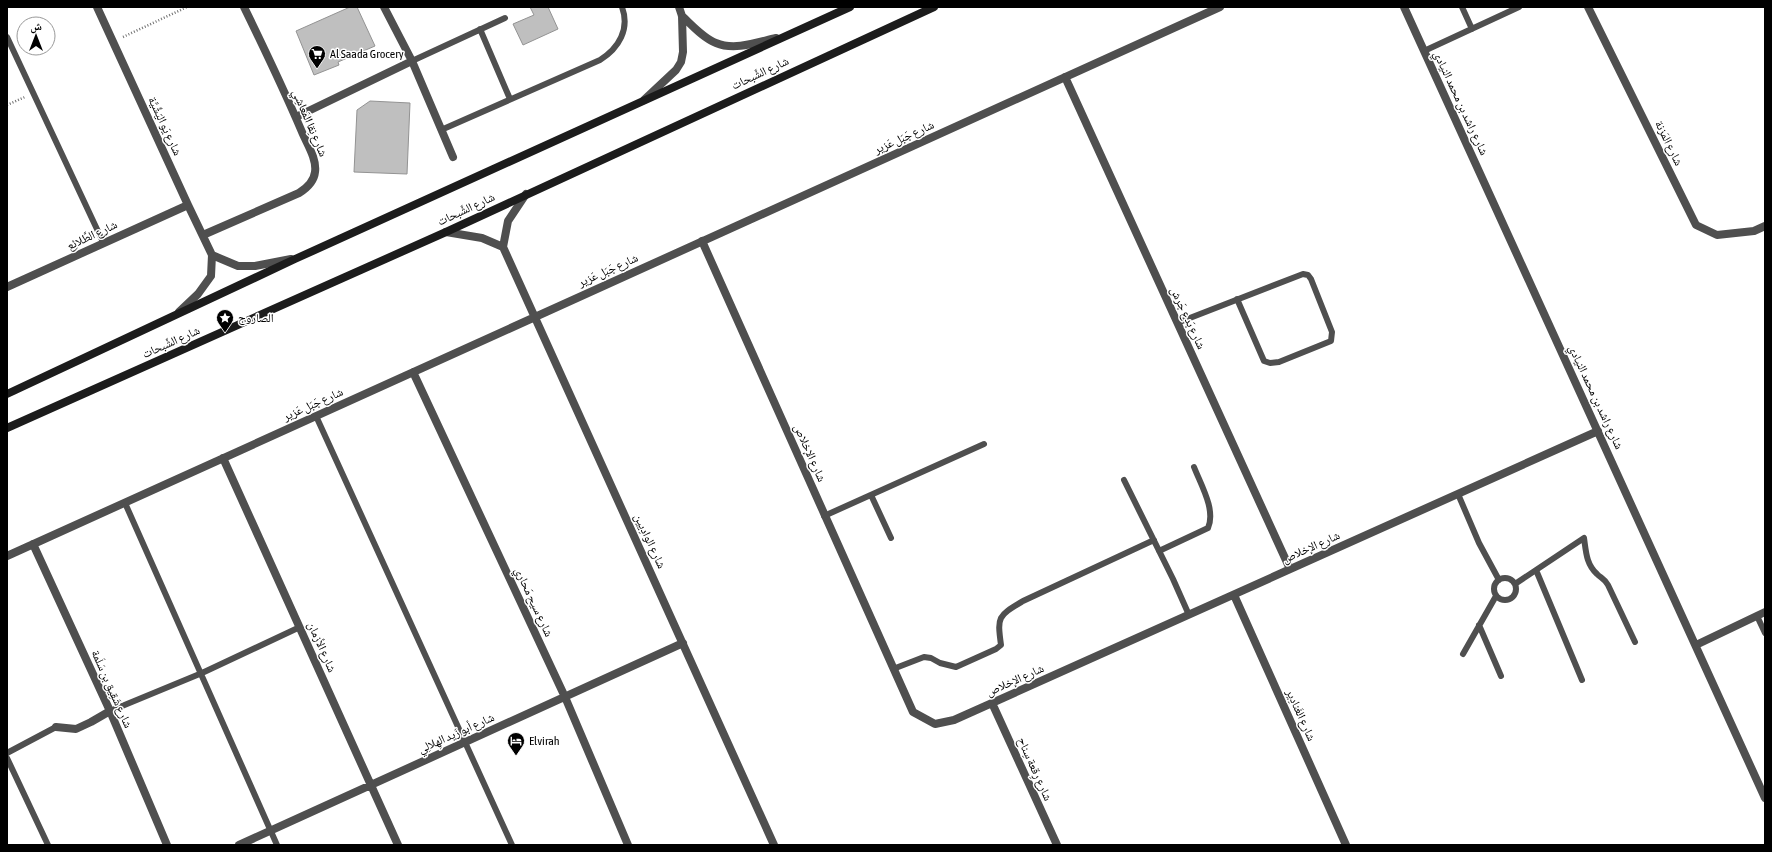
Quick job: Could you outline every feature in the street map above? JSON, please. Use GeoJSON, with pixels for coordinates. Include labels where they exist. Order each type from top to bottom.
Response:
{"type":"FeatureCollection","features":[{"type":"Feature","properties":{"kind":"street","name":"شارع يَو اليَشِّيَّة"},"geometry":{"type":"LineString","coordinates":[[97,7],[212,255],[211,276],[198,294],[177,314]]}},
{"type":"Feature","properties":{"kind":"street","name":"شارع نِقا المَعاشِي"},"geometry":{"type":"LineString","coordinates":[[203,235],[307,188],[312,181],[315,172],[314,162],[296,117],[244,7]]}},
{"type":"Feature","properties":{"kind":"street"},"geometry":{"type":"LineString","coordinates":[[384,7],[412,61],[453,157]]}},
{"type":"Feature","properties":{"kind":"street"},"geometry":{"type":"LineString","coordinates":[[642,101],[676,70],[681,62],[683,52],[682,16],[678,7]]}},
{"type":"Feature","properties":{"kind":"street","name":"شارع الشَّبحات"},"geometry":{"type":"LineString","coordinates":[[7,394],[295,258],[850,7]]}},
{"type":"Feature","properties":{"kind":"street","name":"شارع الشَّبحات"},"geometry":{"type":"LineString","coordinates":[[7,428],[446,232],[527,193],[934,7]]}},
{"type":"Feature","properties":{"kind":"street","name":"شارع جَبَل عَزير"},"geometry":{"type":"LineString","coordinates":[[7,556],[1220,7]]}},
{"type":"Feature","properties":{"kind":"street","name":"شارع راشد بن محمد النيادي"},"geometry":{"type":"LineString","coordinates":[[1404,7],[1765,798]]}},
{"type":"Feature","properties":{"kind":"street","name":"شارع المَزنة"},"geometry":{"type":"LineString","coordinates":[[1588,7],[1696,225],[1717,234],[1754,231],[1765,226]]}},
{"type":"Feature","properties":{"kind":"street"},"geometry":{"type":"LineString","coordinates":[[682,16],[707,38],[715,43],[726,46],[744,45],[782,37]]}},
{"type":"Feature","properties":{"kind":"street"},"geometry":{"type":"LineString","coordinates":[[296,117],[412,61]]}},
{"type":"Feature","properties":{"kind":"street","name":"شارع بَدع جَرش"},"geometry":{"type":"LineString","coordinates":[[1065,77],[1290,569]]}},
{"type":"Feature","properties":{"kind":"street"},"geometry":{"type":"LineString","coordinates":[[446,232],[482,238],[503,247],[508,221],[527,193]]}},
{"type":"Feature","properties":{"kind":"street","name":"شارع الطَّلائِع"},"geometry":{"type":"LineString","coordinates":[[7,287],[103,242],[188,205]]}},
{"type":"Feature","properties":{"kind":"street","name":"شارع الإخلاص"},"geometry":{"type":"LineString","coordinates":[[702,241],[913,712],[935,724],[954,720],[1598,431]]}},
{"type":"Feature","properties":{"kind":"street","name":"شارع الوادِيين"},"geometry":{"type":"LineString","coordinates":[[503,247],[774,845]]}},
{"type":"Feature","properties":{"kind":"street"},"geometry":{"type":"LineString","coordinates":[[212,255],[238,266],[255,266],[295,258]]}},
{"type":"Feature","properties":{"kind":"street","name":"شارع سيح مَحاري"},"geometry":{"type":"LineString","coordinates":[[413,372],[565,696],[628,845]]}},
{"type":"Feature","properties":{"kind":"street","name":"شارع الأزمان"},"geometry":{"type":"LineString","coordinates":[[223,458],[398,845]]}},
{"type":"Feature","properties":{"kind":"street","name":"شارع شَقِيق بن سَلَمة"},"geometry":{"type":"LineString","coordinates":[[33,544],[110,711],[167,845]]}},
{"type":"Feature","properties":{"kind":"street","name":"شارع الغَنادِير"},"geometry":{"type":"LineString","coordinates":[[1234,595],[1346,845]]}},
{"type":"Feature","properties":{"kind":"street"},"geometry":{"type":"LineString","coordinates":[[1696,645],[1765,612]]}},
{"type":"Feature","properties":{"kind":"street","name":"شارع أبو زَيد الهِلالِي"},"geometry":{"type":"LineString","coordinates":[[239,845],[683,643]]}},
{"type":"Feature","properties":{"kind":"street","name":"شارع رِقعة سِناح"},"geometry":{"type":"LineString","coordinates":[[992,703],[1057,845]]}},
{"type":"Feature","properties":{"kind":"street"},"geometry":{"type":"LineString","coordinates":[[56,727],[76,729],[110,711]]}},
{"type":"Feature","properties":{"kind":"lane"},"geometry":{"type":"LineString","coordinates":[[441,130],[600,60],[610,54],[623,35],[625,24],[622,7]]}},
{"type":"Feature","properties":{"kind":"lane"},"geometry":{"type":"LineString","coordinates":[[1462,7],[1472,29]]}},
{"type":"Feature","properties":{"kind":"lane"},"geometry":{"type":"LineString","coordinates":[[1424,51],[1519,7]]}},
{"type":"Feature","properties":{"kind":"lane"},"geometry":{"type":"LineString","coordinates":[[412,61],[505,18]]}},
{"type":"Feature","properties":{"kind":"lane"},"geometry":{"type":"LineString","coordinates":[[480,29],[510,99]]}},
{"type":"Feature","properties":{"kind":"lane"},"geometry":{"type":"LineString","coordinates":[[7,36],[103,242]]}},
{"type":"Feature","properties":{"kind":"lane"},"geometry":{"type":"LineString","coordinates":[[1177,323],[1237,299],[1303,274],[1308,275],[1311,279],[1332,332],[1331,341],[1279,362],[1270,363],[1264,361],[1237,299]]}},
{"type":"Feature","properties":{"kind":"lane"},"geometry":{"type":"LineString","coordinates":[[316,416],[512,845]]}},
{"type":"Feature","properties":{"kind":"lane"},"geometry":{"type":"LineString","coordinates":[[824,516],[984,444]]}},
{"type":"Feature","properties":{"kind":"lane"},"geometry":{"type":"LineString","coordinates":[[1159,551],[1208,528],[1211,522],[1209,504],[1194,467]]}},
{"type":"Feature","properties":{"kind":"lane"},"geometry":{"type":"LineString","coordinates":[[1124,480],[1189,615]]}},
{"type":"Feature","properties":{"kind":"lane"},"geometry":{"type":"LineString","coordinates":[[1458,494],[1479,542],[1499,580]]}},
{"type":"Feature","properties":{"kind":"lane"},"geometry":{"type":"LineString","coordinates":[[871,495],[891,538]]}},
{"type":"Feature","properties":{"kind":"lane"},"geometry":{"type":"LineString","coordinates":[[125,503],[278,845]]}},
{"type":"Feature","properties":{"kind":"lane"},"geometry":{"type":"LineString","coordinates":[[1515,584],[1584,538],[1586,556],[1590,566],[1604,579],[1608,585],[1635,642]]}},
{"type":"Feature","properties":{"kind":"lane"},"geometry":{"type":"LineString","coordinates":[[893,669],[924,657],[956,667],[996,649],[1001,645],[998,624],[1001,616],[1007,610],[1154,540]]}},
{"type":"Feature","properties":{"kind":"lane"},"geometry":{"type":"LineString","coordinates":[[1536,570],[1582,680]]}},
{"type":"Feature","properties":{"kind":"lane"},"geometry":{"type":"LineString","coordinates":[[1463,654],[1496,596],[1494,589],[1499,580],[1506,578],[1515,584],[1516,591],[1512,598],[1506,601],[1496,596]]}},
{"type":"Feature","properties":{"kind":"lane"},"geometry":{"type":"LineString","coordinates":[[1757,616],[1765,633]]}},
{"type":"Feature","properties":{"kind":"lane"},"geometry":{"type":"LineString","coordinates":[[1479,625],[1501,676]]}},
{"type":"Feature","properties":{"kind":"lane"},"geometry":{"type":"LineString","coordinates":[[110,711],[202,673],[300,627]]}},
{"type":"Feature","properties":{"kind":"lane"},"geometry":{"type":"LineString","coordinates":[[7,753],[56,727]]}},
{"type":"Feature","properties":{"kind":"lane"},"geometry":{"type":"LineString","coordinates":[[7,758],[48,845]]}},
{"type":"Feature","properties":{"kind":"path"},"geometry":{"type":"LineString","coordinates":[[113,42],[187,7]]}},
{"type":"Feature","properties":{"kind":"path"},"geometry":{"type":"LineString","coordinates":[[7,105],[34,94]]}},
{"type":"Feature","properties":{"kind":"building"},"geometry":{"type":"Polygon","coordinates":[[[350,7],[357,7],[375,46],[338,62],[339,65],[314,75],[296,31],[350,7]]]}},
{"type":"Feature","properties":{"kind":"building"},"geometry":{"type":"Polygon","coordinates":[[[530,7],[548,7],[558,29],[523,45],[513,24],[534,15],[530,7]]]}},
{"type":"Feature","properties":{"kind":"building"},"geometry":{"type":"Polygon","coordinates":[[[370,101],[410,103],[407,174],[354,172],[357,110],[370,101]]]}},
{"type":"Feature","properties":{"kind":"place","name":"Al Saada Grocery"},"geometry":{"type":"Point","coordinates":[317,69]}},
{"type":"Feature","properties":{"kind":"place","name":"الصاروج"},"geometry":{"type":"Point","coordinates":[225,333]}},
{"type":"Feature","properties":{"kind":"place","name":"Elvirah"},"geometry":{"type":"Point","coordinates":[516,756]}}]}
